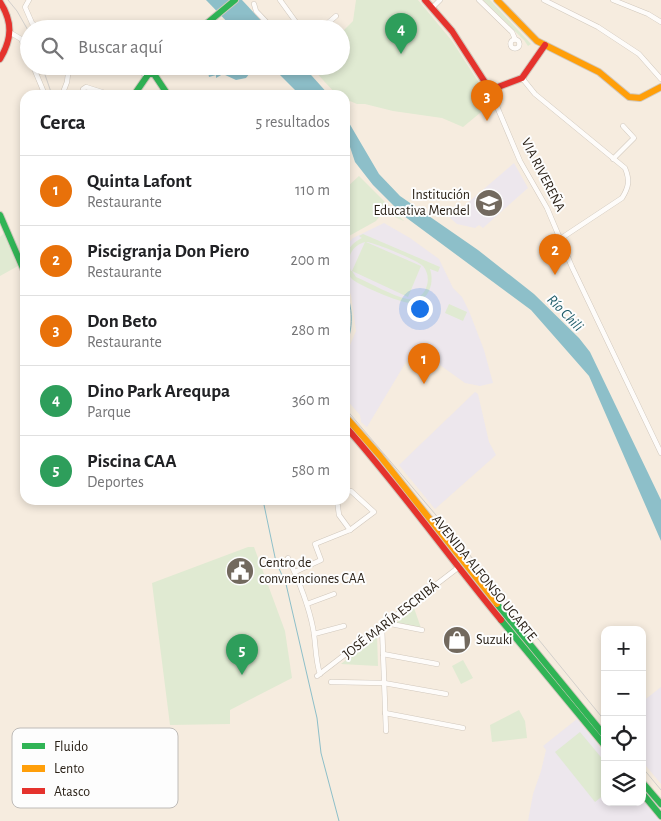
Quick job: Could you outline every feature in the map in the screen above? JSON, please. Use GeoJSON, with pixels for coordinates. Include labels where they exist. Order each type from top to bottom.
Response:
{"type":"FeatureCollection","features":[{"type":"Feature","properties":{"kind":"main road"},"geometry":{"type":"LineString","coordinates":[[210,20],[236,0]]}},
{"type":"Feature","properties":{"kind":"main road","name":"VIA RIVEREÑA"},"geometry":{"type":"LineString","coordinates":[[426,0],[455,36],[490,90]]}},
{"type":"Feature","properties":{"kind":"main road"},"geometry":{"type":"LineString","coordinates":[[497,0],[531,35],[545,45],[588,66],[605,77],[627,96],[634,98],[661,88]]}},
{"type":"Feature","properties":{"kind":"main road"},"geometry":{"type":"LineString","coordinates":[[0,2],[9,17],[11,33],[9,43],[0,59]]}},
{"type":"Feature","properties":{"kind":"main road"},"geometry":{"type":"LineString","coordinates":[[490,90],[522,78],[545,45]]}},
{"type":"Feature","properties":{"kind":"main road"},"geometry":{"type":"LineString","coordinates":[[137,90],[147,75]]}},
{"type":"Feature","properties":{"kind":"main road"},"geometry":{"type":"LineString","coordinates":[[155,75],[165,90]]}},
{"type":"Feature","properties":{"kind":"main road"},"geometry":{"type":"LineString","coordinates":[[0,215],[20,261]]}},
{"type":"Feature","properties":{"kind":"main road","name":"AVENIDA ALFONSO UGARTE"},"geometry":{"type":"LineString","coordinates":[[350,422],[380,456],[461,565],[601,731]]}},
{"type":"Feature","properties":{"kind":"main road","name":"AVENIDA ALFONSO UGARTE"},"geometry":{"type":"LineString","coordinates":[[350,431],[461,565],[601,741]]}},
{"type":"Feature","properties":{"kind":"main road"},"geometry":{"type":"LineString","coordinates":[[646,787],[661,804]]}},
{"type":"Feature","properties":{"kind":"main road"},"geometry":{"type":"LineString","coordinates":[[646,798],[661,816]]}},
{"type":"Feature","properties":{"kind":"street"},"geometry":{"type":"LineString","coordinates":[[29,0],[25,8],[30,20]]}},
{"type":"Feature","properties":{"kind":"street"},"geometry":{"type":"LineString","coordinates":[[280,0],[294,20]]}},
{"type":"Feature","properties":{"kind":"street"},"geometry":{"type":"LineString","coordinates":[[433,7],[440,0]]}},
{"type":"Feature","properties":{"kind":"street"},"geometry":{"type":"LineString","coordinates":[[479,0],[512,32],[515,39]]}},
{"type":"Feature","properties":{"kind":"street"},"geometry":{"type":"LineString","coordinates":[[544,0],[598,27],[639,54],[661,79]]}},
{"type":"Feature","properties":{"kind":"street"},"geometry":{"type":"LineString","coordinates":[[613,0],[648,14],[661,22]]}},
{"type":"Feature","properties":{"kind":"street"},"geometry":{"type":"LineString","coordinates":[[254,4],[256,12],[264,20]]}},
{"type":"Feature","properties":{"kind":"street"},"geometry":{"type":"LineString","coordinates":[[331,20],[336,16]]}},
{"type":"Feature","properties":{"kind":"street"},"geometry":{"type":"LineString","coordinates":[[11,33],[20,38]]}},
{"type":"Feature","properties":{"kind":"street"},"geometry":{"type":"LineString","coordinates":[[37,75],[43,90]]}},
{"type":"Feature","properties":{"kind":"street"},"geometry":{"type":"LineString","coordinates":[[64,90],[68,75]]}},
{"type":"Feature","properties":{"kind":"street"},"geometry":{"type":"LineString","coordinates":[[522,78],[535,94],[625,168],[629,179],[627,190],[622,198],[560,239]]}},
{"type":"Feature","properties":{"kind":"street"},"geometry":{"type":"LineString","coordinates":[[84,90],[86,87],[96,90]]}},
{"type":"Feature","properties":{"kind":"street","name":"VIA RIVEREÑA"},"geometry":{"type":"LineString","coordinates":[[490,90],[520,161],[547,208],[607,343],[661,453]]}},
{"type":"Feature","properties":{"kind":"street"},"geometry":{"type":"LineString","coordinates":[[613,159],[634,138],[623,126]]}},
{"type":"Feature","properties":{"kind":"street"},"geometry":{"type":"LineString","coordinates":[[295,572],[321,560],[314,544],[350,530],[374,512],[350,491]]}},
{"type":"Feature","properties":{"kind":"street"},"geometry":{"type":"LineString","coordinates":[[338,505],[339,515],[350,530]]}},
{"type":"Feature","properties":{"kind":"street"},"geometry":{"type":"LineString","coordinates":[[288,558],[302,587],[314,634],[344,626]]}},
{"type":"Feature","properties":{"kind":"street","name":"JOSÉ MARÍA ESCRIBÁ"},"geometry":{"type":"LineString","coordinates":[[314,634],[318,675],[461,565]]}},
{"type":"Feature","properties":{"kind":"street"},"geometry":{"type":"LineString","coordinates":[[307,604],[334,594]]}},
{"type":"Feature","properties":{"kind":"street"},"geometry":{"type":"LineString","coordinates":[[386,623],[422,630]]}},
{"type":"Feature","properties":{"kind":"street"},"geometry":{"type":"LineString","coordinates":[[382,626],[386,731]]}},
{"type":"Feature","properties":{"kind":"street"},"geometry":{"type":"LineString","coordinates":[[383,654],[437,664]]}},
{"type":"Feature","properties":{"kind":"street"},"geometry":{"type":"LineString","coordinates":[[331,682],[384,683],[446,694]]}},
{"type":"Feature","properties":{"kind":"street"},"geometry":{"type":"LineString","coordinates":[[385,713],[463,728]]}},
{"type":"Feature","properties":{"kind":"shaded area","name":"Institución Educativa Mendel"},"geometry":{"type":"Polygon","coordinates":[[[514,163],[528,188],[483,228],[479,225],[475,228],[457,224],[450,218],[514,163]]]}},
{"type":"Feature","properties":{"kind":"shaded area"},"geometry":{"type":"Polygon","coordinates":[[[384,223],[410,238],[439,259],[453,288],[462,297],[469,311],[484,350],[493,383],[480,386],[465,383],[415,347],[367,427],[361,422],[360,415],[350,404],[350,345],[356,331],[350,292],[350,241],[353,238],[384,223]]]}},
{"type":"Feature","properties":{"kind":"shaded area"},"geometry":{"type":"Polygon","coordinates":[[[475,392],[478,394],[489,442],[496,455],[435,509],[399,465],[475,392]]]}},
{"type":"Feature","properties":{"kind":"shaded area"},"geometry":{"type":"Polygon","coordinates":[[[661,687],[661,784],[646,766],[646,699],[661,687]]]}},
{"type":"Feature","properties":{"kind":"shaded area"},"geometry":{"type":"Polygon","coordinates":[[[577,719],[601,748],[601,806],[646,806],[646,804],[660,821],[528,821],[533,794],[546,750],[543,746],[577,719]]]}},
{"type":"Feature","properties":{"kind":"green space"},"geometry":{"type":"Polygon","coordinates":[[[356,0],[418,0],[452,41],[492,103],[463,127],[442,118],[393,111],[350,101],[350,90],[332,90],[318,75],[350,75],[350,24],[353,21],[356,0]]]}},
{"type":"Feature","properties":{"kind":"green space"},"geometry":{"type":"Polygon","coordinates":[[[483,0],[490,0],[531,44],[528,46],[483,0]]]}},
{"type":"Feature","properties":{"kind":"green space"},"geometry":{"type":"Polygon","coordinates":[[[359,176],[404,221],[383,212],[376,221],[350,235],[350,184],[359,176]]]}},
{"type":"Feature","properties":{"kind":"green space"},"geometry":{"type":"Polygon","coordinates":[[[4,233],[18,266],[0,276],[0,237],[4,233]]]}},
{"type":"Feature","properties":{"kind":"green space"},"geometry":{"type":"Polygon","coordinates":[[[363,234],[440,267],[438,272],[430,269],[432,281],[426,296],[416,302],[405,302],[389,297],[352,279],[350,276],[350,266],[352,271],[365,242],[356,246],[350,257],[350,248],[362,238],[359,236],[363,234]],[[366,242],[421,266],[408,297],[352,271],[356,277],[388,292],[407,299],[413,299],[423,293],[428,283],[428,277],[423,266],[395,252],[366,242]]]}},
{"type":"Feature","properties":{"kind":"green space"},"geometry":{"type":"Polygon","coordinates":[[[449,304],[467,312],[463,321],[445,313],[449,304]]]}},
{"type":"Feature","properties":{"kind":"green space"},"geometry":{"type":"Polygon","coordinates":[[[248,547],[254,547],[285,631],[292,678],[230,710],[230,724],[170,725],[152,583],[248,547]]]}},
{"type":"Feature","properties":{"kind":"green space"},"geometry":{"type":"Polygon","coordinates":[[[414,608],[421,628],[396,623],[414,608]]]}},
{"type":"Feature","properties":{"kind":"green space"},"geometry":{"type":"Polygon","coordinates":[[[377,635],[378,666],[341,664],[377,635]]]}},
{"type":"Feature","properties":{"kind":"green space"},"geometry":{"type":"Polygon","coordinates":[[[463,660],[473,678],[461,684],[452,666],[463,660]]]}},
{"type":"Feature","properties":{"kind":"green space"},"geometry":{"type":"Polygon","coordinates":[[[519,710],[525,721],[527,738],[492,742],[490,725],[519,710]]]}},
{"type":"Feature","properties":{"kind":"green space"},"geometry":{"type":"Polygon","coordinates":[[[580,732],[601,757],[601,797],[595,802],[555,752],[580,732]]]}},
{"type":"Feature","properties":{"kind":"water"},"geometry":{"type":"Polygon","coordinates":[[[206,0],[242,0],[261,20],[225,20],[206,0]]]}},
{"type":"Feature","properties":{"kind":"water"},"geometry":{"type":"Polygon","coordinates":[[[225,75],[248,75],[246,78],[236,80],[225,75]]]}},
{"type":"Feature","properties":{"kind":"water"},"geometry":{"type":"Polygon","coordinates":[[[280,75],[311,75],[325,90],[295,90],[280,75]]]}},
{"type":"Feature","properties":{"kind":"water"},"geometry":{"type":"Polygon","coordinates":[[[350,125],[379,174],[400,196],[478,250],[534,294],[579,338],[590,352],[661,500],[661,541],[589,376],[531,310],[404,216],[373,185],[355,162],[350,147],[350,125]]]}},
{"type":"Feature","properties":{"kind":"waterway"},"geometry":{"type":"LineString","coordinates":[[350,303],[350,333]]}},
{"type":"Feature","properties":{"kind":"waterway"},"geometry":{"type":"LineString","coordinates":[[264,505],[276,562],[286,584],[317,718],[321,753],[339,821]]}},
{"type":"Feature","properties":{"kind":"railway"},"geometry":{"type":"LineString","coordinates":[[8,0],[22,20]]}},
{"type":"Feature","properties":{"kind":"railway"},"geometry":{"type":"LineString","coordinates":[[45,75],[50,90]]}},
{"type":"Feature","properties":{"kind":"railway"},"geometry":{"type":"LineString","coordinates":[[350,414],[464,548],[601,716]]}},
{"type":"Feature","properties":{"kind":"railway"},"geometry":{"type":"LineString","coordinates":[[646,772],[661,790]]}},
{"type":"Feature","properties":{"kind":"traffic: fast"},"geometry":{"type":"LineString","coordinates":[[211,20],[235,0]]}},
{"type":"Feature","properties":{"kind":"traffic: fast"},"geometry":{"type":"LineString","coordinates":[[137,90],[148,75]]}},
{"type":"Feature","properties":{"kind":"traffic: fast"},"geometry":{"type":"LineString","coordinates":[[155,75],[165,90]]}},
{"type":"Feature","properties":{"kind":"traffic: fast"},"geometry":{"type":"LineString","coordinates":[[0,215],[20,261]]}},
{"type":"Feature","properties":{"kind":"traffic: fast"},"geometry":{"type":"LineString","coordinates":[[497,604],[601,731]]}},
{"type":"Feature","properties":{"kind":"traffic: fast"},"geometry":{"type":"LineString","coordinates":[[501,620],[601,741]]}},
{"type":"Feature","properties":{"kind":"traffic: fast"},"geometry":{"type":"LineString","coordinates":[[646,787],[661,804]]}},
{"type":"Feature","properties":{"kind":"traffic: fast"},"geometry":{"type":"LineString","coordinates":[[646,798],[661,816]]}},
{"type":"Feature","properties":{"kind":"traffic: slow"},"geometry":{"type":"LineString","coordinates":[[497,0],[537,41],[599,72],[629,97],[640,98],[661,87]]}},
{"type":"Feature","properties":{"kind":"traffic: slow"},"geometry":{"type":"LineString","coordinates":[[350,422],[380,456],[497,604]]}},
{"type":"Feature","properties":{"kind":"traffic: jam"},"geometry":{"type":"LineString","coordinates":[[425,0],[452,31],[490,90],[522,78],[545,45]]}},
{"type":"Feature","properties":{"kind":"traffic: jam"},"geometry":{"type":"LineString","coordinates":[[0,2],[9,24],[9,37],[0,59]]}},
{"type":"Feature","properties":{"kind":"traffic: jam"},"geometry":{"type":"LineString","coordinates":[[350,432],[385,473],[501,620]]}},
{"type":"Feature","properties":{"kind":"place","name":"Dino Park Arequpa"},"geometry":{"type":"Point","coordinates":[401,54]}},
{"type":"Feature","properties":{"kind":"place","name":"Don Beto"},"geometry":{"type":"Point","coordinates":[487,121]}},
{"type":"Feature","properties":{"kind":"place","name":"Institución Educativa Mendel"},"geometry":{"type":"Point","coordinates":[489,203]}},
{"type":"Feature","properties":{"kind":"place","name":"Piscigranja Don Piero"},"geometry":{"type":"Point","coordinates":[555,275]}},
{"type":"Feature","properties":{"kind":"place","name":"Quinta Lafont"},"geometry":{"type":"Point","coordinates":[424,384]}},
{"type":"Feature","properties":{"kind":"place","name":"Centro de convnenciones CAA"},"geometry":{"type":"Point","coordinates":[240,571]}},
{"type":"Feature","properties":{"kind":"place","name":"Suzuki"},"geometry":{"type":"Point","coordinates":[457,640]}},
{"type":"Feature","properties":{"kind":"place","name":"Piscina CAA"},"geometry":{"type":"Point","coordinates":[242,675]}},
{"type":"Feature","properties":{"kind":"water label","name":"Río Chili"},"geometry":{"type":"Point","coordinates":[565,313]}}]}
